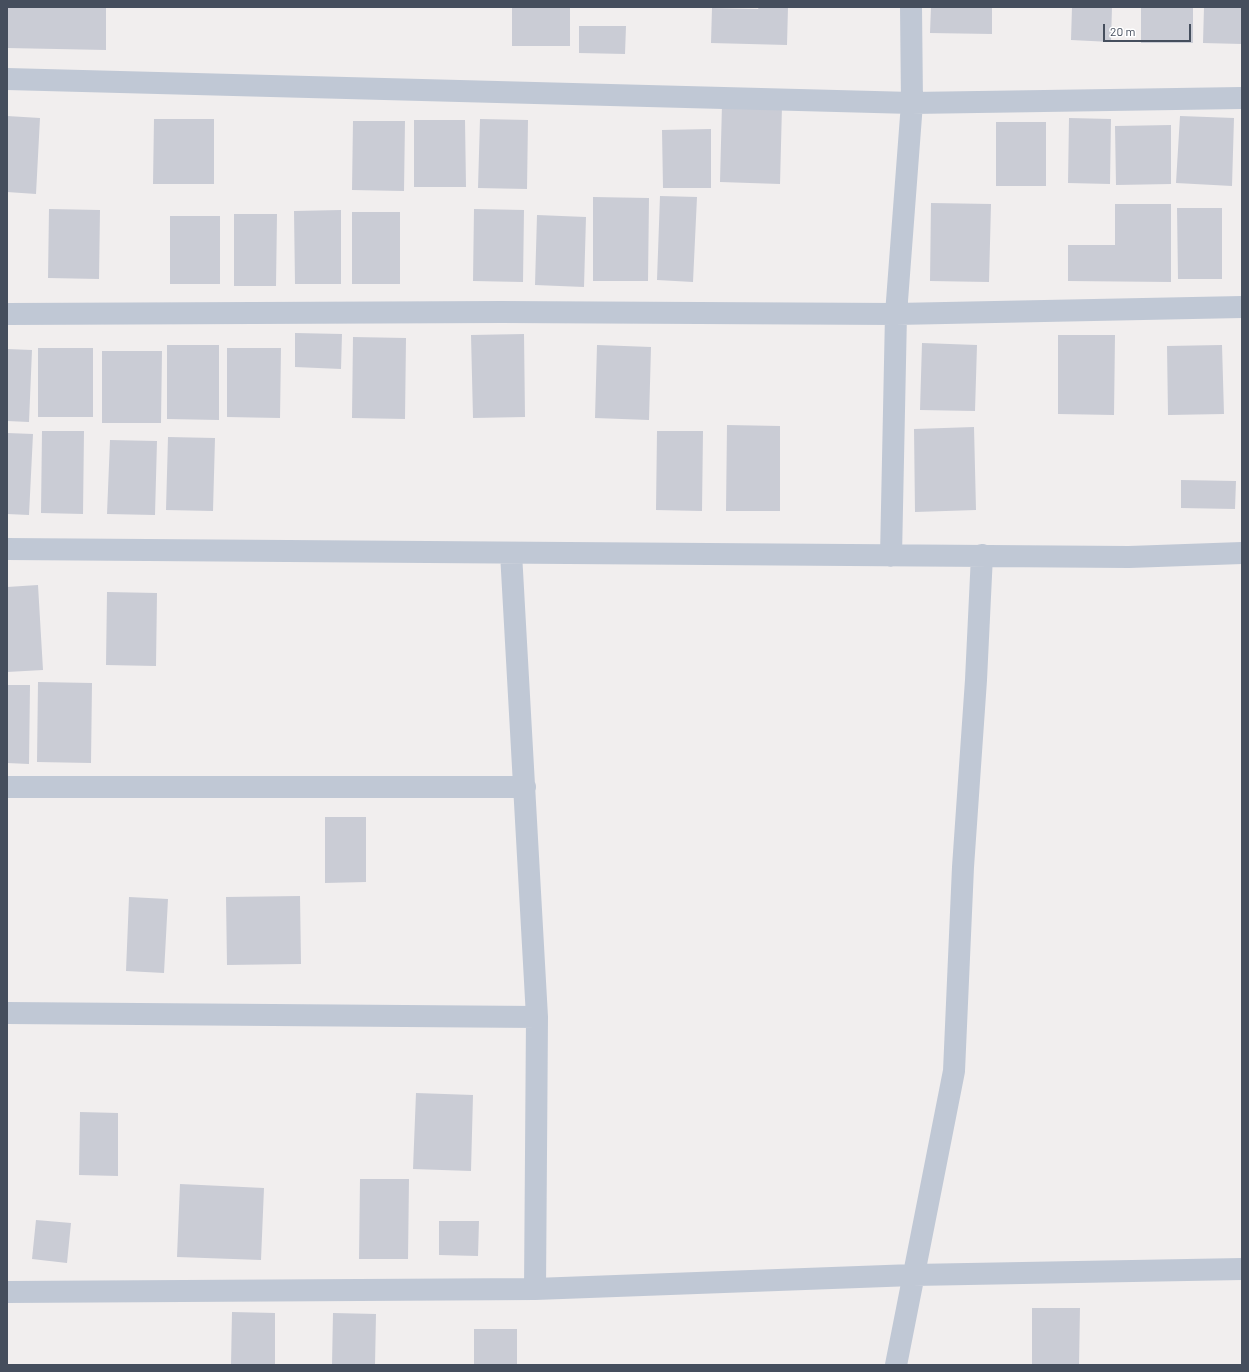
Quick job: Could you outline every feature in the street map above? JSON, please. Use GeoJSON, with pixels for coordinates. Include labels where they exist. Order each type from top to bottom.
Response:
{"type":"FeatureCollection","features":[{"type":"Feature","properties":{"kind":"street"},"geometry":{"type":"LineString","coordinates":[[891,556],[896,314],[912,103],[911,7]]}},
{"type":"Feature","properties":{"kind":"street"},"geometry":{"type":"LineString","coordinates":[[7,79],[912,103],[1242,98]]}},
{"type":"Feature","properties":{"kind":"street"},"geometry":{"type":"LineString","coordinates":[[7,314],[516,312],[896,314],[1242,307]]}},
{"type":"Feature","properties":{"kind":"street"},"geometry":{"type":"LineString","coordinates":[[7,549],[1129,557],[1242,552]]}},
{"type":"Feature","properties":{"kind":"street"},"geometry":{"type":"LineString","coordinates":[[511,553],[537,1018],[535,1289]]}},
{"type":"Feature","properties":{"kind":"street"},"geometry":{"type":"LineString","coordinates":[[896,1365],[954,1070],[982,555]]}},
{"type":"Feature","properties":{"kind":"street"},"geometry":{"type":"LineString","coordinates":[[7,787],[525,788]]}},
{"type":"Feature","properties":{"kind":"street"},"geometry":{"type":"LineString","coordinates":[[7,1013],[537,1018]]}},
{"type":"Feature","properties":{"kind":"street"},"geometry":{"type":"LineString","coordinates":[[7,1292],[535,1289],[913,1275],[1242,1269]]}},
{"type":"Feature","properties":{"kind":"building"},"geometry":{"type":"Polygon","coordinates":[[[7,7],[106,7],[106,50],[7,48],[7,7]]]}},
{"type":"Feature","properties":{"kind":"building"},"geometry":{"type":"Polygon","coordinates":[[[512,7],[570,7],[570,46],[512,46],[512,7]]]}},
{"type":"Feature","properties":{"kind":"building"},"geometry":{"type":"Polygon","coordinates":[[[759,7],[788,7],[787,45],[711,43],[712,8],[758,9],[759,7]]]}},
{"type":"Feature","properties":{"kind":"building"},"geometry":{"type":"Polygon","coordinates":[[[931,7],[992,7],[992,34],[930,33],[931,7]]]}},
{"type":"Feature","properties":{"kind":"building"},"geometry":{"type":"Polygon","coordinates":[[[1072,7],[1112,7],[1111,42],[1071,40],[1072,7]]]}},
{"type":"Feature","properties":{"kind":"building"},"geometry":{"type":"Polygon","coordinates":[[[1141,7],[1193,7],[1193,43],[1141,43],[1141,7]]]}},
{"type":"Feature","properties":{"kind":"building"},"geometry":{"type":"Polygon","coordinates":[[[1204,7],[1242,7],[1242,44],[1203,43],[1204,7]]]}},
{"type":"Feature","properties":{"kind":"building"},"geometry":{"type":"Polygon","coordinates":[[[579,26],[626,26],[625,54],[579,53],[579,26]]]}},
{"type":"Feature","properties":{"kind":"building"},"geometry":{"type":"Polygon","coordinates":[[[722,104],[782,106],[780,184],[720,182],[722,104]]]}},
{"type":"Feature","properties":{"kind":"building"},"geometry":{"type":"Polygon","coordinates":[[[7,116],[40,118],[36,194],[7,192],[7,116]]]}},
{"type":"Feature","properties":{"kind":"building"},"geometry":{"type":"Polygon","coordinates":[[[1180,116],[1234,118],[1232,186],[1176,183],[1180,116]]]}},
{"type":"Feature","properties":{"kind":"building"},"geometry":{"type":"Polygon","coordinates":[[[1069,118],[1111,119],[1110,184],[1068,183],[1069,118]]]}},
{"type":"Feature","properties":{"kind":"building"},"geometry":{"type":"Polygon","coordinates":[[[154,119],[214,119],[214,184],[153,184],[154,119]]]}},
{"type":"Feature","properties":{"kind":"building"},"geometry":{"type":"Polygon","coordinates":[[[480,119],[528,120],[527,189],[478,188],[480,119]]]}},
{"type":"Feature","properties":{"kind":"building"},"geometry":{"type":"Polygon","coordinates":[[[414,120],[465,120],[466,187],[414,187],[414,120]]]}},
{"type":"Feature","properties":{"kind":"building"},"geometry":{"type":"Polygon","coordinates":[[[353,121],[405,121],[404,191],[352,190],[353,121]]]}},
{"type":"Feature","properties":{"kind":"building"},"geometry":{"type":"Polygon","coordinates":[[[996,122],[1046,122],[1046,186],[996,186],[996,122]]]}},
{"type":"Feature","properties":{"kind":"building"},"geometry":{"type":"Polygon","coordinates":[[[1171,125],[1171,184],[1116,185],[1115,126],[1171,125]]]}},
{"type":"Feature","properties":{"kind":"building"},"geometry":{"type":"Polygon","coordinates":[[[711,129],[711,188],[663,188],[662,130],[711,129]]]}},
{"type":"Feature","properties":{"kind":"building"},"geometry":{"type":"Polygon","coordinates":[[[660,196],[697,197],[693,282],[657,280],[660,196]]]}},
{"type":"Feature","properties":{"kind":"building"},"geometry":{"type":"Polygon","coordinates":[[[593,197],[649,198],[648,281],[593,281],[593,197]]]}},
{"type":"Feature","properties":{"kind":"building"},"geometry":{"type":"Polygon","coordinates":[[[931,203],[991,204],[989,282],[930,281],[931,203]]]}},
{"type":"Feature","properties":{"kind":"building"},"geometry":{"type":"Polygon","coordinates":[[[1115,204],[1171,204],[1171,282],[1068,281],[1068,245],[1115,245],[1115,204]]]}},
{"type":"Feature","properties":{"kind":"building"},"geometry":{"type":"Polygon","coordinates":[[[1177,208],[1222,208],[1222,279],[1178,279],[1177,208]]]}},
{"type":"Feature","properties":{"kind":"building"},"geometry":{"type":"Polygon","coordinates":[[[49,209],[100,210],[99,279],[48,278],[49,209]]]}},
{"type":"Feature","properties":{"kind":"building"},"geometry":{"type":"Polygon","coordinates":[[[474,209],[524,210],[523,282],[473,281],[474,209]]]}},
{"type":"Feature","properties":{"kind":"building"},"geometry":{"type":"Polygon","coordinates":[[[341,210],[341,284],[295,284],[294,211],[341,210]]]}},
{"type":"Feature","properties":{"kind":"building"},"geometry":{"type":"Polygon","coordinates":[[[352,212],[400,212],[400,284],[352,284],[352,212]]]}},
{"type":"Feature","properties":{"kind":"building"},"geometry":{"type":"Polygon","coordinates":[[[234,214],[277,214],[276,286],[234,286],[234,214]]]}},
{"type":"Feature","properties":{"kind":"building"},"geometry":{"type":"Polygon","coordinates":[[[537,215],[586,217],[584,287],[535,285],[537,215]]]}},
{"type":"Feature","properties":{"kind":"building"},"geometry":{"type":"Polygon","coordinates":[[[170,216],[220,216],[220,284],[170,284],[170,216]]]}},
{"type":"Feature","properties":{"kind":"building"},"geometry":{"type":"Polygon","coordinates":[[[295,333],[342,334],[341,369],[295,367],[295,333]]]}},
{"type":"Feature","properties":{"kind":"building"},"geometry":{"type":"Polygon","coordinates":[[[524,334],[525,417],[473,418],[471,335],[524,334]]]}},
{"type":"Feature","properties":{"kind":"building"},"geometry":{"type":"Polygon","coordinates":[[[1058,335],[1115,335],[1114,415],[1058,414],[1058,335]]]}},
{"type":"Feature","properties":{"kind":"building"},"geometry":{"type":"Polygon","coordinates":[[[353,337],[406,338],[405,419],[352,418],[353,337]]]}},
{"type":"Feature","properties":{"kind":"building"},"geometry":{"type":"Polygon","coordinates":[[[922,343],[977,345],[975,411],[920,410],[922,343]]]}},
{"type":"Feature","properties":{"kind":"building"},"geometry":{"type":"Polygon","coordinates":[[[167,345],[219,345],[219,420],[167,419],[167,345]]]}},
{"type":"Feature","properties":{"kind":"building"},"geometry":{"type":"Polygon","coordinates":[[[597,345],[651,347],[649,420],[595,418],[597,345]]]}},
{"type":"Feature","properties":{"kind":"building"},"geometry":{"type":"Polygon","coordinates":[[[1222,345],[1224,414],[1168,415],[1167,346],[1222,345]]]}},
{"type":"Feature","properties":{"kind":"building"},"geometry":{"type":"Polygon","coordinates":[[[38,348],[93,348],[93,417],[38,417],[38,348]]]}},
{"type":"Feature","properties":{"kind":"building"},"geometry":{"type":"Polygon","coordinates":[[[227,348],[281,348],[280,418],[227,417],[227,348]]]}},
{"type":"Feature","properties":{"kind":"building"},"geometry":{"type":"Polygon","coordinates":[[[7,349],[32,350],[29,422],[7,421],[7,349]]]}},
{"type":"Feature","properties":{"kind":"building"},"geometry":{"type":"Polygon","coordinates":[[[102,351],[162,351],[161,423],[102,423],[102,351]]]}},
{"type":"Feature","properties":{"kind":"building"},"geometry":{"type":"Polygon","coordinates":[[[727,425],[780,426],[780,511],[726,511],[727,425]]]}},
{"type":"Feature","properties":{"kind":"building"},"geometry":{"type":"Polygon","coordinates":[[[974,427],[976,510],[915,512],[914,429],[974,427]]]}},
{"type":"Feature","properties":{"kind":"building"},"geometry":{"type":"Polygon","coordinates":[[[42,431],[84,431],[83,514],[41,513],[42,431]]]}},
{"type":"Feature","properties":{"kind":"building"},"geometry":{"type":"Polygon","coordinates":[[[657,431],[703,431],[702,511],[656,510],[657,431]]]}},
{"type":"Feature","properties":{"kind":"building"},"geometry":{"type":"Polygon","coordinates":[[[7,433],[33,434],[29,515],[7,514],[7,433]]]}},
{"type":"Feature","properties":{"kind":"building"},"geometry":{"type":"Polygon","coordinates":[[[168,437],[215,438],[213,511],[166,510],[168,437]]]}},
{"type":"Feature","properties":{"kind":"building"},"geometry":{"type":"Polygon","coordinates":[[[110,440],[157,441],[155,515],[107,514],[110,440]]]}},
{"type":"Feature","properties":{"kind":"building"},"geometry":{"type":"Polygon","coordinates":[[[1181,480],[1236,481],[1235,509],[1181,508],[1181,480]]]}},
{"type":"Feature","properties":{"kind":"building"},"geometry":{"type":"Polygon","coordinates":[[[38,585],[43,670],[7,672],[7,587],[38,585]]]}},
{"type":"Feature","properties":{"kind":"building"},"geometry":{"type":"Polygon","coordinates":[[[107,592],[157,593],[156,666],[106,665],[107,592]]]}},
{"type":"Feature","properties":{"kind":"building"},"geometry":{"type":"Polygon","coordinates":[[[38,682],[92,683],[91,763],[37,762],[38,682]]]}},
{"type":"Feature","properties":{"kind":"building"},"geometry":{"type":"Polygon","coordinates":[[[7,685],[30,685],[29,764],[7,763],[7,685]]]}},
{"type":"Feature","properties":{"kind":"building"},"geometry":{"type":"Polygon","coordinates":[[[325,817],[366,817],[366,882],[325,883],[325,817]]]}},
{"type":"Feature","properties":{"kind":"building"},"geometry":{"type":"Polygon","coordinates":[[[300,896],[301,964],[227,965],[226,897],[300,896]]]}},
{"type":"Feature","properties":{"kind":"building"},"geometry":{"type":"Polygon","coordinates":[[[129,897],[168,899],[164,973],[126,971],[129,897]]]}},
{"type":"Feature","properties":{"kind":"building"},"geometry":{"type":"Polygon","coordinates":[[[416,1093],[473,1095],[471,1171],[413,1169],[416,1093]]]}},
{"type":"Feature","properties":{"kind":"building"},"geometry":{"type":"Polygon","coordinates":[[[80,1112],[118,1113],[118,1176],[79,1175],[80,1112]]]}},
{"type":"Feature","properties":{"kind":"building"},"geometry":{"type":"Polygon","coordinates":[[[360,1179],[409,1179],[408,1259],[359,1259],[360,1179]]]}},
{"type":"Feature","properties":{"kind":"building"},"geometry":{"type":"Polygon","coordinates":[[[180,1184],[264,1188],[261,1260],[177,1257],[180,1184]]]}},
{"type":"Feature","properties":{"kind":"building"},"geometry":{"type":"Polygon","coordinates":[[[36,1220],[71,1223],[67,1263],[32,1259],[36,1220]]]}},
{"type":"Feature","properties":{"kind":"building"},"geometry":{"type":"Polygon","coordinates":[[[439,1221],[479,1221],[478,1256],[439,1255],[439,1221]]]}},
{"type":"Feature","properties":{"kind":"building"},"geometry":{"type":"Polygon","coordinates":[[[1032,1308],[1080,1308],[1079,1365],[1032,1365],[1032,1308]]]}},
{"type":"Feature","properties":{"kind":"building"},"geometry":{"type":"Polygon","coordinates":[[[232,1312],[275,1313],[275,1365],[231,1365],[232,1312]]]}},
{"type":"Feature","properties":{"kind":"building"},"geometry":{"type":"Polygon","coordinates":[[[333,1313],[376,1314],[375,1365],[332,1365],[333,1313]]]}},
{"type":"Feature","properties":{"kind":"building"},"geometry":{"type":"Polygon","coordinates":[[[474,1329],[517,1329],[517,1365],[474,1365],[474,1329]]]}}]}
